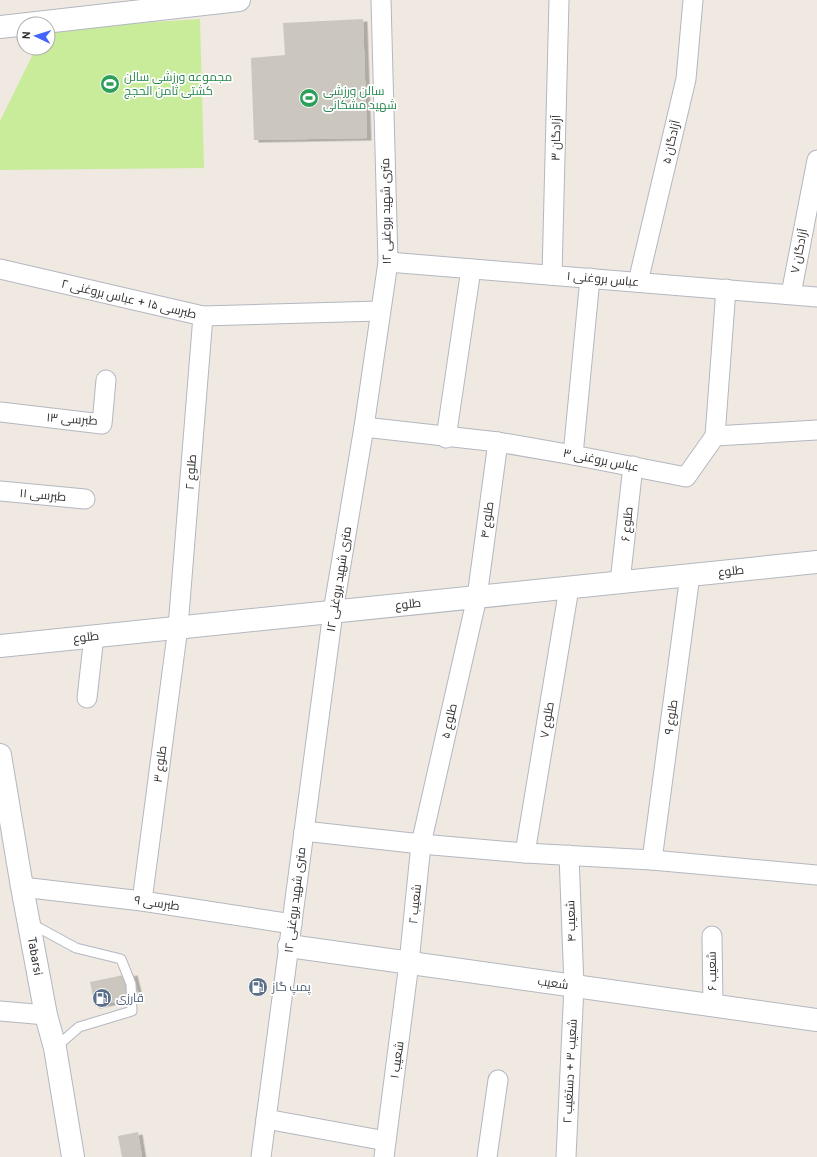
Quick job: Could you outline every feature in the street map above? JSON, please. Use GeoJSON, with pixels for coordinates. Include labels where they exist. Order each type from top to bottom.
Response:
{"type":"FeatureCollection","features":[{"type":"Feature","properties":{"kind":"street"},"geometry":{"type":"LineString","coordinates":[[0,26],[240,0]]}},
{"type":"Feature","properties":{"kind":"street","name":"۱۲ متری شهید بروغنی"},"geometry":{"type":"LineString","coordinates":[[261,1157],[333,612],[364,427],[388,262],[381,0]]}},
{"type":"Feature","properties":{"kind":"street","name":"آزادگان ۳"},"geometry":{"type":"LineString","coordinates":[[552,275],[559,0]]}},
{"type":"Feature","properties":{"kind":"street","name":"آزادگان ۵"},"geometry":{"type":"LineString","coordinates":[[638,282],[686,79],[693,0]]}},
{"type":"Feature","properties":{"kind":"street","name":"آزادگان ۷"},"geometry":{"type":"LineString","coordinates":[[791,294],[817,160]]}},
{"type":"Feature","properties":{"kind":"street","name":"عباس بروغنی ۱"},"geometry":{"type":"LineString","coordinates":[[388,262],[817,296]]}},
{"type":"Feature","properties":{"kind":"street"},"geometry":{"type":"LineString","coordinates":[[446,438],[471,268]]}},
{"type":"Feature","properties":{"kind":"street","name":"طبرسی ۱۵ + عباس بروغنی ۲"},"geometry":{"type":"LineString","coordinates":[[0,269],[203,316],[380,311]]}},
{"type":"Feature","properties":{"kind":"street"},"geometry":{"type":"LineString","coordinates":[[573,455],[590,278]]}},
{"type":"Feature","properties":{"kind":"street"},"geometry":{"type":"LineString","coordinates":[[726,289],[715,436],[817,430]]}},
{"type":"Feature","properties":{"kind":"street","name":"طلوع ۲"},"geometry":{"type":"LineString","coordinates":[[178,627],[203,316]]}},
{"type":"Feature","properties":{"kind":"street","name":"طبرسی ۱۳"},"geometry":{"type":"LineString","coordinates":[[0,412],[102,424],[106,380]]}},
{"type":"Feature","properties":{"kind":"street","name":"عباس بروغنی ۳"},"geometry":{"type":"LineString","coordinates":[[364,427],[446,438],[498,442],[686,477],[715,436]]}},
{"type":"Feature","properties":{"kind":"street","name":"طلوع ۴"},"geometry":{"type":"LineString","coordinates":[[476,597],[498,442]]}},
{"type":"Feature","properties":{"kind":"street","name":"طلوع ۶"},"geometry":{"type":"LineString","coordinates":[[620,582],[633,466]]}},
{"type":"Feature","properties":{"kind":"street","name":"طبرسی ۱۱"},"geometry":{"type":"LineString","coordinates":[[0,491],[86,499]]}},
{"type":"Feature","properties":{"kind":"street","name":"طلوع"},"geometry":{"type":"LineString","coordinates":[[0,646],[817,562]]}},
{"type":"Feature","properties":{"kind":"street","name":"طلوع ۹"},"geometry":{"type":"LineString","coordinates":[[652,860],[690,575]]}},
{"type":"Feature","properties":{"kind":"street","name":"طلوع ۷"},"geometry":{"type":"LineString","coordinates":[[525,853],[569,588]]}},
{"type":"Feature","properties":{"kind":"street","name":"طلوع ۵"},"geometry":{"type":"LineString","coordinates":[[421,844],[476,597]]}},
{"type":"Feature","properties":{"kind":"street","name":"طلوع ۳"},"geometry":{"type":"LineString","coordinates":[[142,901],[178,627]]}},
{"type":"Feature","properties":{"kind":"street"},"geometry":{"type":"LineString","coordinates":[[87,698],[94,636]]}},
{"type":"Feature","properties":{"kind":"street","name":"Tabarsi"},"geometry":{"type":"LineString","coordinates":[[0,755],[22,887],[46,1015],[55,1048],[73,1157]]}},
{"type":"Feature","properties":{"kind":"street"},"geometry":{"type":"LineString","coordinates":[[304,831],[421,844],[525,853],[652,860],[817,875]]}},
{"type":"Feature","properties":{"kind":"street","name":"شعیب ۲"},"geometry":{"type":"LineString","coordinates":[[410,963],[421,844]]}},
{"type":"Feature","properties":{"kind":"street","name":"شعیب ۴"},"geometry":{"type":"LineString","coordinates":[[569,855],[574,986]]}},
{"type":"Feature","properties":{"kind":"street","name":"طبرسی ۹"},"geometry":{"type":"LineString","coordinates":[[22,887],[142,901],[292,924]]}},
{"type":"Feature","properties":{"kind":"street","name":"شعیب ۶"},"geometry":{"type":"LineString","coordinates":[[712,936],[713,1005]]}},
{"type":"Feature","properties":{"kind":"street","name":"شعیب"},"geometry":{"type":"LineString","coordinates":[[289,946],[817,1020]]}},
{"type":"Feature","properties":{"kind":"street","name":"شعیب ۱"},"geometry":{"type":"LineString","coordinates":[[385,1149],[410,963]]}},
{"type":"Feature","properties":{"kind":"street","name":"شعیب ۳ + دستغیب ۲"},"geometry":{"type":"LineString","coordinates":[[566,1157],[574,986]]}},
{"type":"Feature","properties":{"kind":"street"},"geometry":{"type":"LineString","coordinates":[[0,1011],[46,1015]]}},
{"type":"Feature","properties":{"kind":"street"},"geometry":{"type":"LineString","coordinates":[[487,1157],[498,1080]]}},
{"type":"Feature","properties":{"kind":"street"},"geometry":{"type":"LineString","coordinates":[[266,1119],[385,1149]]}},
{"type":"Feature","properties":{"kind":"lane"},"geometry":{"type":"LineString","coordinates":[[29,922],[76,948],[121,959],[131,984],[132,1010],[79,1027],[55,1048]]}},
{"type":"Feature","properties":{"kind":"green space","name":"مجموعه ورزشی سالن کشتی ثامن الحجج"},"geometry":{"type":"Polygon","coordinates":[[[200,19],[204,168],[0,170],[0,121],[32,56],[56,56],[56,28],[200,19]]]}},
{"type":"Feature","properties":{"kind":"building","name":"سالن ورزشی شهید مشکانی"},"geometry":{"type":"Polygon","coordinates":[[[363,19],[367,138],[254,140],[251,58],[285,55],[283,23],[363,19]]]}},
{"type":"Feature","properties":{"kind":"building"},"geometry":{"type":"Polygon","coordinates":[[[133,973],[139,997],[95,1006],[90,982],[133,973]]]}},
{"type":"Feature","properties":{"kind":"building"},"geometry":{"type":"Polygon","coordinates":[[[138,1132],[142,1157],[122,1157],[118,1136],[138,1132]]]}},
{"type":"Feature","properties":{"kind":"place","name":"مجموعه ورزشی سالن کشتی ثامن الحجج"},"geometry":{"type":"Point","coordinates":[110,84]}},
{"type":"Feature","properties":{"kind":"place","name":"سالن ورزشی شهید مشکانی"},"geometry":{"type":"Point","coordinates":[309,98]}},
{"type":"Feature","properties":{"kind":"place","name":"پمپ گاز"},"geometry":{"type":"Point","coordinates":[258,987]}},
{"type":"Feature","properties":{"kind":"place","name":"قارزی"},"geometry":{"type":"Point","coordinates":[102,998]}}]}
